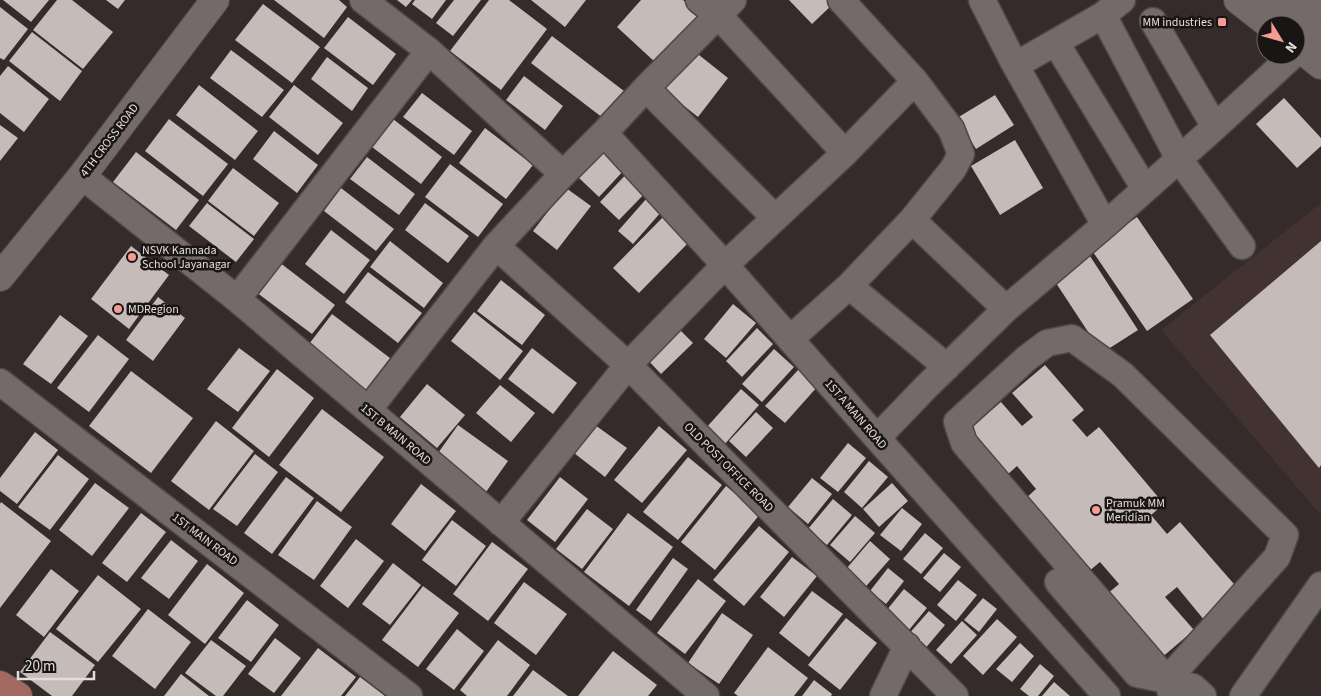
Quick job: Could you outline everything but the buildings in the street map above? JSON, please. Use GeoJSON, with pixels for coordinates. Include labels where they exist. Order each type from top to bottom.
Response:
{"type":"FeatureCollection","features":[{"type":"Feature","properties":{"kind":"main road"},"geometry":{"type":"LineString","coordinates":[[0,685],[18,696]]}},
{"type":"Feature","properties":{"kind":"street","name":"4TH CROSS ROAD"},"geometry":{"type":"LineString","coordinates":[[0,277],[82,176],[215,0]]}},
{"type":"Feature","properties":{"kind":"street"},"geometry":{"type":"LineString","coordinates":[[363,0],[429,51],[563,174]]}},
{"type":"Feature","properties":{"kind":"street"},"geometry":{"type":"LineString","coordinates":[[790,339],[849,286],[912,220],[953,169],[961,154],[951,129],[915,81],[841,0]]}},
{"type":"Feature","properties":{"kind":"street"},"geometry":{"type":"LineString","coordinates":[[982,0],[1105,225]]}},
{"type":"Feature","properties":{"kind":"street"},"geometry":{"type":"LineString","coordinates":[[1238,0],[1257,15]]}},
{"type":"Feature","properties":{"kind":"street"},"geometry":{"type":"LineString","coordinates":[[1275,0],[1285,15]]}},
{"type":"Feature","properties":{"kind":"street"},"geometry":{"type":"LineString","coordinates":[[1306,36],[1319,0]]}},
{"type":"Feature","properties":{"kind":"street"},"geometry":{"type":"LineString","coordinates":[[368,410],[496,246],[646,88],[717,5],[845,153]]}},
{"type":"Feature","properties":{"kind":"street"},"geometry":{"type":"LineString","coordinates":[[1016,65],[1113,8],[1179,158],[1242,246]]}},
{"type":"Feature","properties":{"kind":"street"},"geometry":{"type":"LineString","coordinates":[[1153,21],[1215,128]]}},
{"type":"Feature","properties":{"kind":"street"},"geometry":{"type":"LineString","coordinates":[[1056,43],[1145,189]]}},
{"type":"Feature","properties":{"kind":"street"},"geometry":{"type":"LineString","coordinates":[[237,299],[429,51]]}},
{"type":"Feature","properties":{"kind":"street"},"geometry":{"type":"LineString","coordinates":[[877,438],[1006,309],[1215,128],[1280,65]]}},
{"type":"Feature","properties":{"kind":"street"},"geometry":{"type":"LineString","coordinates":[[501,523],[628,365],[725,265],[845,153],[915,81]]}},
{"type":"Feature","properties":{"kind":"street"},"geometry":{"type":"LineString","coordinates":[[646,88],[775,218]]}},
{"type":"Feature","properties":{"kind":"street","name":"1ST A MAIN ROAD"},"geometry":{"type":"LineString","coordinates":[[604,133],[725,265],[1107,696]]}},
{"type":"Feature","properties":{"kind":"street","name":"1ST B MAIN ROAD"},"geometry":{"type":"LineString","coordinates":[[82,176],[237,299],[706,696]]}},
{"type":"Feature","properties":{"kind":"street"},"geometry":{"type":"LineString","coordinates":[[912,220],[1006,309]]}},
{"type":"Feature","properties":{"kind":"street","name":"OLD POST OFFICE ROAD"},"geometry":{"type":"LineString","coordinates":[[496,246],[628,365],[908,646],[955,696]]}},
{"type":"Feature","properties":{"kind":"street"},"geometry":{"type":"LineString","coordinates":[[849,286],[947,367]]}},
{"type":"Feature","properties":{"kind":"street"},"geometry":{"type":"LineString","coordinates":[[1072,338],[1123,375],[1285,535],[1277,557],[1169,688],[964,443],[957,422],[1027,358],[1047,343],[1072,338]]}},
{"type":"Feature","properties":{"kind":"street","name":"1ST MAIN ROAD"},"geometry":{"type":"LineString","coordinates":[[0,382],[409,696]]}},
{"type":"Feature","properties":{"kind":"street"},"geometry":{"type":"LineString","coordinates":[[1058,582],[1137,674],[1169,688],[1193,687],[1203,696]]}},
{"type":"Feature","properties":{"kind":"street"},"geometry":{"type":"LineString","coordinates":[[1243,696],[1321,585]]}},
{"type":"Feature","properties":{"kind":"street"},"geometry":{"type":"LineString","coordinates":[[883,696],[908,646]]}},
{"type":"Feature","properties":{"kind":"shaded area"},"geometry":{"type":"Polygon","coordinates":[[[1321,203],[1321,515],[1161,330],[1321,203]]]}},
{"type":"Feature","properties":{"kind":"place","name":"MM industries"},"geometry":{"type":"Point","coordinates":[1222,22]}},
{"type":"Feature","properties":{"kind":"place","name":"NSVK Kannada School Jayanagar"},"geometry":{"type":"Point","coordinates":[132,257]}},
{"type":"Feature","properties":{"kind":"place","name":"MDRegion"},"geometry":{"type":"Point","coordinates":[118,309]}},
{"type":"Feature","properties":{"kind":"place","name":"Pramuk MM Meridian"},"geometry":{"type":"Point","coordinates":[1096,510]}}]}
